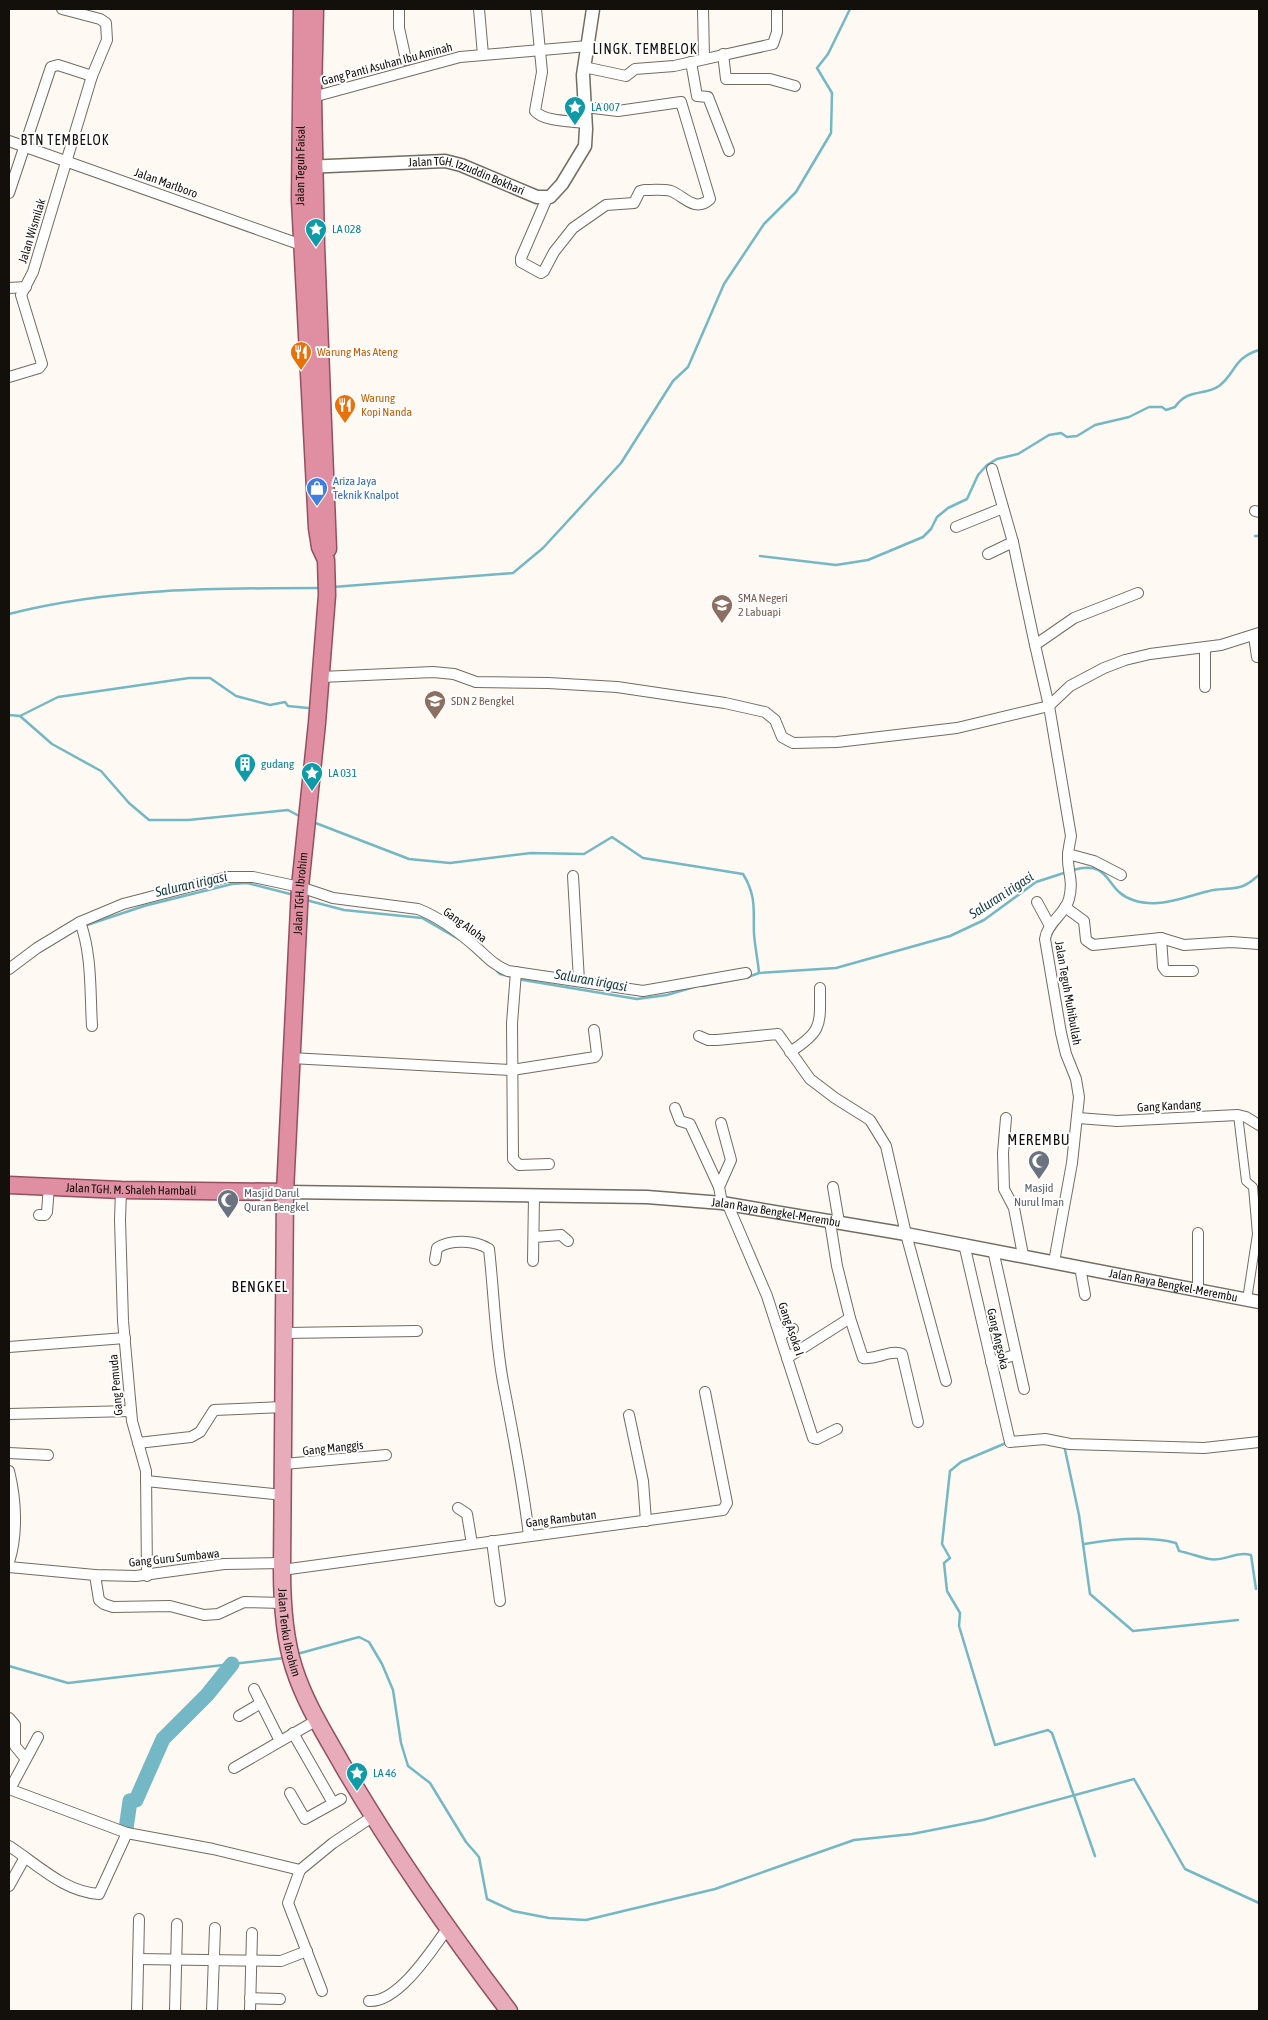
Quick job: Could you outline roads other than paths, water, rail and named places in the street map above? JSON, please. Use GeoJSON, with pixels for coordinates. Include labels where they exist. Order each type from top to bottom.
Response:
{"type":"FeatureCollection","features":[{"type":"Feature","properties":{"kind":"highway","name":"Jalan Teguh Faisal"},"geometry":{"type":"LineString","coordinates":[[302,9],[309,245],[328,503],[327,595]]}},
{"type":"Feature","properties":{"kind":"highway","name":"Jalan Teguh Faisal"},"geometry":{"type":"LineString","coordinates":[[307,167],[313,96],[315,9]]}},
{"type":"Feature","properties":{"kind":"highway","name":"Jalan TGH. Ibrohim"},"geometry":{"type":"LineString","coordinates":[[285,1192],[300,894],[327,595]]}},
{"type":"Feature","properties":{"kind":"highway","name":"Jalan TGH. M. Shaleh Hambali"},"geometry":{"type":"LineString","coordinates":[[9,1185],[121,1190],[285,1192]]}},
{"type":"Feature","properties":{"kind":"main road","name":"Jalan Tenku Ibrohim"},"geometry":{"type":"LineString","coordinates":[[285,1192],[282,1566],[283,1603],[293,1666],[316,1720],[372,1817],[446,1929],[509,2011]]}},
{"type":"Feature","properties":{"kind":"street","name":"Jalan Wismilak"},"geometry":{"type":"LineString","coordinates":[[9,378],[39,368],[42,364],[21,296],[26,288],[68,161],[92,76],[107,40],[106,23],[100,19],[62,9]]}},
{"type":"Feature","properties":{"kind":"street"},"geometry":{"type":"LineString","coordinates":[[399,9],[399,28],[406,60]]}},
{"type":"Feature","properties":{"kind":"street"},"geometry":{"type":"LineString","coordinates":[[479,9],[483,55]]}},
{"type":"Feature","properties":{"kind":"street"},"geometry":{"type":"LineString","coordinates":[[536,9],[542,50],[542,72],[536,114],[586,123]]}},
{"type":"Feature","properties":{"kind":"street"},"geometry":{"type":"LineString","coordinates":[[585,107],[618,111],[680,98],[710,196],[709,201],[688,203],[672,192],[644,190],[640,191],[634,203],[606,205],[573,228],[554,252],[541,273],[521,262],[521,258],[548,198],[557,191],[581,156],[586,139],[586,123],[585,107],[584,67],[593,9]]}},
{"type":"Feature","properties":{"kind":"street"},"geometry":{"type":"LineString","coordinates":[[703,9],[704,58]]}},
{"type":"Feature","properties":{"kind":"street"},"geometry":{"type":"LineString","coordinates":[[584,67],[626,76],[635,69],[664,68],[775,42],[778,32],[777,9]]}},
{"type":"Feature","properties":{"kind":"street","name":"Gang Panti Asuhan Ibu Aminah"},"geometry":{"type":"LineString","coordinates":[[313,96],[410,72],[460,57],[588,46]]}},
{"type":"Feature","properties":{"kind":"street"},"geometry":{"type":"LineString","coordinates":[[723,54],[726,79],[770,79],[795,86]]}},
{"type":"Feature","properties":{"kind":"street"},"geometry":{"type":"LineString","coordinates":[[691,62],[697,96],[708,97],[729,151]]}},
{"type":"Feature","properties":{"kind":"street"},"geometry":{"type":"LineString","coordinates":[[9,193],[51,67],[56,65],[92,76]]}},
{"type":"Feature","properties":{"kind":"street","name":"Jalan Marlboro"},"geometry":{"type":"LineString","coordinates":[[9,141],[309,245]]}},
{"type":"Feature","properties":{"kind":"street","name":"Jalan TGH. Izzuddin Bokhari"},"geometry":{"type":"LineString","coordinates":[[307,167],[451,162],[537,196],[548,198]]}},
{"type":"Feature","properties":{"kind":"street"},"geometry":{"type":"LineString","coordinates":[[9,288],[26,288]]}},
{"type":"Feature","properties":{"kind":"street","name":"Jalan Teguh Muhibullah"},"geometry":{"type":"LineString","coordinates":[[992,469],[1014,542],[1049,706],[1071,836],[1069,863],[1072,886],[1065,907],[1050,926],[1045,938],[1062,1040],[1078,1088],[1078,1118],[1054,1262]]}},
{"type":"Feature","properties":{"kind":"street"},"geometry":{"type":"LineString","coordinates":[[956,527],[1003,508]]}},
{"type":"Feature","properties":{"kind":"street"},"geometry":{"type":"LineString","coordinates":[[988,554],[1014,542]]}},
{"type":"Feature","properties":{"kind":"street"},"geometry":{"type":"LineString","coordinates":[[1035,645],[1074,618],[1138,593]]}},
{"type":"Feature","properties":{"kind":"street"},"geometry":{"type":"LineString","coordinates":[[321,676],[433,672],[454,674],[476,682],[548,682],[617,687],[725,703],[765,712],[775,720],[782,737],[796,744],[876,739],[957,728],[1049,706],[1070,686],[1104,668],[1150,654],[1205,648],[1256,634],[1257,657]]}},
{"type":"Feature","properties":{"kind":"street"},"geometry":{"type":"LineString","coordinates":[[1205,648],[1205,687]]}},
{"type":"Feature","properties":{"kind":"street"},"geometry":{"type":"LineString","coordinates":[[1069,863],[1094,861],[1121,875]]}},
{"type":"Feature","properties":{"kind":"street"},"geometry":{"type":"LineString","coordinates":[[573,876],[579,981]]}},
{"type":"Feature","properties":{"kind":"street","name":"Gang Aloha"},"geometry":{"type":"LineString","coordinates":[[13,969],[63,930],[81,925],[123,904],[227,877],[253,877],[300,894],[407,906],[425,912],[460,934],[501,969],[516,976],[579,981],[643,991],[746,973]]}},
{"type":"Feature","properties":{"kind":"street"},"geometry":{"type":"LineString","coordinates":[[1037,902],[1050,926]]}},
{"type":"Feature","properties":{"kind":"street"},"geometry":{"type":"LineString","coordinates":[[1065,907],[1084,921],[1086,940],[1093,945],[1160,938],[1184,945],[1231,942],[1259,944]]}},
{"type":"Feature","properties":{"kind":"street"},"geometry":{"type":"LineString","coordinates":[[81,925],[91,989],[92,1026]]}},
{"type":"Feature","properties":{"kind":"street"},"geometry":{"type":"LineString","coordinates":[[1160,938],[1163,967],[1166,972],[1193,971]]}},
{"type":"Feature","properties":{"kind":"street"},"geometry":{"type":"LineString","coordinates":[[516,976],[512,1023],[514,1162],[519,1164],[549,1164]]}},
{"type":"Feature","properties":{"kind":"street"},"geometry":{"type":"LineString","coordinates":[[790,1052],[806,1042],[816,1031],[820,1019],[820,988]]}},
{"type":"Feature","properties":{"kind":"street"},"geometry":{"type":"LineString","coordinates":[[291,1058],[512,1070],[595,1057],[594,1030]]}},
{"type":"Feature","properties":{"kind":"street"},"geometry":{"type":"LineString","coordinates":[[699,1036],[708,1040],[717,1040],[778,1034],[815,1084],[870,1120],[881,1136],[889,1155],[906,1234],[946,1381]]}},
{"type":"Feature","properties":{"kind":"street","name":"Gang Asoka I"},"geometry":{"type":"LineString","coordinates":[[675,1108],[680,1121],[690,1124],[766,1296],[813,1438],[817,1439],[837,1428]]}},
{"type":"Feature","properties":{"kind":"street"},"geometry":{"type":"LineString","coordinates":[[1238,1115],[1246,1181],[1253,1186],[1257,1234],[1253,1300]]}},
{"type":"Feature","properties":{"kind":"street","name":"Gang Kandang"},"geometry":{"type":"LineString","coordinates":[[1078,1118],[1117,1121],[1238,1115],[1246,1117],[1259,1125]]}},
{"type":"Feature","properties":{"kind":"street"},"geometry":{"type":"LineString","coordinates":[[1006,1118],[1003,1153],[1004,1189],[1014,1208],[1023,1256]]}},
{"type":"Feature","properties":{"kind":"street"},"geometry":{"type":"LineString","coordinates":[[719,1187],[731,1160],[720,1123]]}},
{"type":"Feature","properties":{"kind":"street"},"geometry":{"type":"LineString","coordinates":[[38,1216],[45,1215],[47,1212],[48,1186]]}},
{"type":"Feature","properties":{"kind":"street"},"geometry":{"type":"LineString","coordinates":[[833,1187],[837,1266],[850,1318],[863,1358],[872,1358],[896,1352],[902,1354],[918,1422]]}},
{"type":"Feature","properties":{"kind":"street","name":"Gang Pemuda"},"geometry":{"type":"LineString","coordinates":[[121,1190],[120,1253],[125,1338],[131,1411],[144,1464],[146,1481],[147,1576]]}},
{"type":"Feature","properties":{"kind":"street","name":"Jalan Raya Bengkel-Merembu"},"geometry":{"type":"LineString","coordinates":[[285,1192],[647,1197],[725,1204],[964,1244],[1253,1300]]}},
{"type":"Feature","properties":{"kind":"street"},"geometry":{"type":"LineString","coordinates":[[533,1260],[534,1196]]}},
{"type":"Feature","properties":{"kind":"street"},"geometry":{"type":"LineString","coordinates":[[1198,1233],[1198,1290]]}},
{"type":"Feature","properties":{"kind":"street"},"geometry":{"type":"LineString","coordinates":[[534,1237],[561,1236],[568,1241]]}},
{"type":"Feature","properties":{"kind":"street"},"geometry":{"type":"LineString","coordinates":[[435,1260],[437,1248],[443,1244],[479,1243],[489,1249],[503,1381],[516,1443],[529,1536]]}},
{"type":"Feature","properties":{"kind":"street","name":"Gang Angsoka"},"geometry":{"type":"LineString","coordinates":[[964,1244],[1008,1440],[1012,1442],[1045,1439],[1070,1444],[1204,1448],[1259,1442]]}},
{"type":"Feature","properties":{"kind":"street"},"geometry":{"type":"LineString","coordinates":[[993,1250],[1015,1355],[1024,1388]]}},
{"type":"Feature","properties":{"kind":"street"},"geometry":{"type":"LineString","coordinates":[[1080,1267],[1085,1295]]}},
{"type":"Feature","properties":{"kind":"street"},"geometry":{"type":"LineString","coordinates":[[788,1358],[850,1318]]}},
{"type":"Feature","properties":{"kind":"street"},"geometry":{"type":"LineString","coordinates":[[780,1336],[793,1329]]}},
{"type":"Feature","properties":{"kind":"street"},"geometry":{"type":"LineString","coordinates":[[285,1333],[417,1331]]}},
{"type":"Feature","properties":{"kind":"street"},"geometry":{"type":"LineString","coordinates":[[9,1347],[125,1338]]}},
{"type":"Feature","properties":{"kind":"street"},"geometry":{"type":"LineString","coordinates":[[991,1362],[1015,1355]]}},
{"type":"Feature","properties":{"kind":"street","name":"Gang Rambutan"},"geometry":{"type":"LineString","coordinates":[[282,1566],[472,1544],[719,1511],[726,1507],[706,1392]]}},
{"type":"Feature","properties":{"kind":"street"},"geometry":{"type":"LineString","coordinates":[[138,1443],[191,1437],[200,1432],[214,1410],[284,1407]]}},
{"type":"Feature","properties":{"kind":"street"},"geometry":{"type":"LineString","coordinates":[[9,1414],[131,1411]]}},
{"type":"Feature","properties":{"kind":"street"},"geometry":{"type":"LineString","coordinates":[[629,1415],[643,1481],[646,1521]]}},
{"type":"Feature","properties":{"kind":"street"},"geometry":{"type":"LineString","coordinates":[[9,1453],[48,1455]]}},
{"type":"Feature","properties":{"kind":"street","name":"Gang Manggis"},"geometry":{"type":"LineString","coordinates":[[284,1464],[386,1455]]}},
{"type":"Feature","properties":{"kind":"street"},"geometry":{"type":"LineString","coordinates":[[9,1471],[14,1516],[13,1542],[9,1562]]}},
{"type":"Feature","properties":{"kind":"street"},"geometry":{"type":"LineString","coordinates":[[146,1481],[283,1495]]}},
{"type":"Feature","properties":{"kind":"street"},"geometry":{"type":"LineString","coordinates":[[458,1508],[467,1514],[472,1544]]}},
{"type":"Feature","properties":{"kind":"street"},"geometry":{"type":"LineString","coordinates":[[492,1541],[500,1601]]}},
{"type":"Feature","properties":{"kind":"street","name":"Gang Guru Sumbawa"},"geometry":{"type":"LineString","coordinates":[[9,1567],[95,1575],[147,1576],[217,1565],[282,1566]]}},
{"type":"Feature","properties":{"kind":"street"},"geometry":{"type":"LineString","coordinates":[[95,1575],[100,1600],[104,1604],[113,1607],[170,1606],[204,1615],[218,1614],[244,1602],[283,1603]]}},
{"type":"Feature","properties":{"kind":"street"},"geometry":{"type":"LineString","coordinates":[[254,1689],[280,1741]]}},
{"type":"Feature","properties":{"kind":"street"},"geometry":{"type":"LineString","coordinates":[[239,1716],[261,1703]]}},
{"type":"Feature","properties":{"kind":"street"},"geometry":{"type":"LineString","coordinates":[[9,1718],[15,1725],[15,1746],[25,1758]]}},
{"type":"Feature","properties":{"kind":"street"},"geometry":{"type":"LineString","coordinates":[[234,1768],[316,1720]]}},
{"type":"Feature","properties":{"kind":"street"},"geometry":{"type":"LineString","coordinates":[[290,1793],[305,1819],[337,1801],[293,1733]]}},
{"type":"Feature","properties":{"kind":"street"},"geometry":{"type":"LineString","coordinates":[[38,1737],[10,1789],[127,1833],[213,1849],[300,1870]]}},
{"type":"Feature","properties":{"kind":"street"},"geometry":{"type":"LineString","coordinates":[[322,1991],[288,1903],[300,1870],[333,1843],[372,1817]]}},
{"type":"Feature","properties":{"kind":"street"},"geometry":{"type":"LineString","coordinates":[[9,1846],[24,1859],[74,1888],[99,1894],[127,1833]]}},
{"type":"Feature","properties":{"kind":"street"},"geometry":{"type":"LineString","coordinates":[[9,1886],[24,1859]]}},
{"type":"Feature","properties":{"kind":"street"},"geometry":{"type":"LineString","coordinates":[[137,2011],[140,1919]]}},
{"type":"Feature","properties":{"kind":"street"},"geometry":{"type":"LineString","coordinates":[[175,2011],[177,1924]]}},
{"type":"Feature","properties":{"kind":"street"},"geometry":{"type":"LineString","coordinates":[[212,2011],[212,1960],[215,1928]]}},
{"type":"Feature","properties":{"kind":"street"},"geometry":{"type":"LineString","coordinates":[[369,2000],[384,1998],[396,1990],[429,1954],[446,1929]]}},
{"type":"Feature","properties":{"kind":"street"},"geometry":{"type":"LineString","coordinates":[[250,2011],[252,1934]]}},
{"type":"Feature","properties":{"kind":"street"},"geometry":{"type":"LineString","coordinates":[[138,1959],[281,1962],[307,1951]]}},
{"type":"Feature","properties":{"kind":"street"},"geometry":{"type":"LineString","coordinates":[[250,1998],[280,1999]]}},
{"type":"Feature","properties":{"kind":"waterway"},"geometry":{"type":"LineString","coordinates":[[333,587],[513,573],[543,548],[621,463],[673,381],[688,367],[724,284],[764,224],[796,192],[831,133],[832,93],[817,68],[828,54],[850,9]]}},
{"type":"Feature","properties":{"kind":"waterway"},"geometry":{"type":"LineString","coordinates":[[760,556],[836,565],[868,560],[923,537],[931,529],[937,517],[948,508],[967,499],[978,475],[987,465],[997,459],[1018,454],[1049,435],[1061,433],[1067,437],[1077,436],[1095,425],[1129,417],[1149,407],[1162,407],[1166,410],[1175,407],[1185,397],[1219,386],[1225,381],[1239,361],[1259,350]]}},
{"type":"Feature","properties":{"kind":"waterway"},"geometry":{"type":"LineString","coordinates":[[9,614],[47,605],[124,594],[203,589],[320,588]]}},
{"type":"Feature","properties":{"kind":"waterway"},"geometry":{"type":"LineString","coordinates":[[20,716],[58,697],[189,678],[210,678],[236,696],[270,705],[285,702],[288,706],[308,708]]}},
{"type":"Feature","properties":{"kind":"waterway"},"geometry":{"type":"LineString","coordinates":[[9,715],[20,716],[52,744],[101,771],[129,803],[149,820],[188,820],[288,810],[301,817]]}},
{"type":"Feature","properties":{"kind":"waterway"},"geometry":{"type":"LineString","coordinates":[[313,822],[409,859],[450,863],[531,853],[584,854],[612,837],[643,858],[743,874],[752,897],[759,973]]}},
{"type":"Feature","properties":{"kind":"waterway","name":"Saluran irigasi"},"geometry":{"type":"LineString","coordinates":[[1073,870],[1095,869],[1102,872],[1124,896],[1133,900],[1152,903],[1162,903],[1213,890],[1239,887],[1247,884],[1259,875]]}},
{"type":"Feature","properties":{"kind":"waterway","name":"Saluran irigasi"},"geometry":{"type":"LineString","coordinates":[[748,977],[759,973],[836,968],[950,936],[984,920],[1036,882],[1067,872]]}},
{"type":"Feature","properties":{"kind":"waterway","name":"Saluran irigasi"},"geometry":{"type":"LineString","coordinates":[[84,926],[144,906],[232,884],[247,883],[294,895]]}},
{"type":"Feature","properties":{"kind":"waterway","name":"Saluran irigasi"},"geometry":{"type":"LineString","coordinates":[[306,900],[344,910],[422,918],[462,941]]}},
{"type":"Feature","properties":{"kind":"waterway","name":"Saluran irigasi"},"geometry":{"type":"LineString","coordinates":[[497,971],[500,974],[512,977]]}},
{"type":"Feature","properties":{"kind":"waterway","name":"Saluran irigasi"},"geometry":{"type":"LineString","coordinates":[[517,979],[637,999],[667,995],[694,987]]}},
{"type":"Feature","properties":{"kind":"waterway","name":"Saluran irigasi"},"geometry":{"type":"LineString","coordinates":[[702,986],[738,979]]}},
{"type":"Feature","properties":{"kind":"waterway"},"geometry":{"type":"LineString","coordinates":[[1006,1443],[961,1462],[950,1471],[942,1544],[950,1558],[944,1563],[947,1591],[960,1613],[959,1626],[995,1745],[1048,1730],[1052,1733],[1095,1856]]}},
{"type":"Feature","properties":{"kind":"waterway"},"geometry":{"type":"LineString","coordinates":[[1064,1445],[1079,1515],[1090,1594],[1133,1631],[1238,1620]]}},
{"type":"Feature","properties":{"kind":"waterway"},"geometry":{"type":"LineString","coordinates":[[1084,1544],[1142,1539],[1176,1543],[1179,1551],[1215,1560],[1240,1554],[1251,1555],[1256,1589]]}},
{"type":"Feature","properties":{"kind":"waterway"},"geometry":{"type":"LineString","coordinates":[[297,1654],[359,1637],[369,1642],[382,1664],[393,1690],[401,1743],[408,1766],[430,1783],[466,1842],[479,1857],[487,1899],[513,1911],[549,1918],[586,1920],[715,1889],[854,1840],[912,1834],[983,1820],[1134,1779],[1185,1869],[1259,1903]]}},
{"type":"Feature","properties":{"kind":"waterway"},"geometry":{"type":"LineString","coordinates":[[9,1666],[68,1683],[284,1658]]}},
{"type":"Feature","properties":{"kind":"waterway"},"geometry":{"type":"LineString","coordinates":[[126,1829],[130,1801],[136,1800],[163,1739],[207,1695],[232,1664]]}},
{"type":"Feature","properties":{"kind":"place","name":"LA 007"},"geometry":{"type":"Point","coordinates":[575,126]}},
{"type":"Feature","properties":{"kind":"place","name":"LA 028"},"geometry":{"type":"Point","coordinates":[316,248]}},
{"type":"Feature","properties":{"kind":"place","name":"Warung Mas Ateng"},"geometry":{"type":"Point","coordinates":[301,371]}},
{"type":"Feature","properties":{"kind":"place","name":"Warung Kopi Nanda"},"geometry":{"type":"Point","coordinates":[345,424]}},
{"type":"Feature","properties":{"kind":"place","name":"Ariza Jaya Teknik Knalpot"},"geometry":{"type":"Point","coordinates":[317,507]}},
{"type":"Feature","properties":{"kind":"place","name":"SMA Negeri 2 Labuapi"},"geometry":{"type":"Point","coordinates":[722,624]}},
{"type":"Feature","properties":{"kind":"place","name":"SDN 2 Bengkel"},"geometry":{"type":"Point","coordinates":[435,720]}},
{"type":"Feature","properties":{"kind":"place","name":"gudang"},"geometry":{"type":"Point","coordinates":[245,783]}},
{"type":"Feature","properties":{"kind":"place","name":"LA 031"},"geometry":{"type":"Point","coordinates":[312,792]}},
{"type":"Feature","properties":{"kind":"place","name":"Masjid Nurul Iman"},"geometry":{"type":"Point","coordinates":[1039,1180]}},
{"type":"Feature","properties":{"kind":"place","name":"Masjid Darul Quran Bengkel"},"geometry":{"type":"Point","coordinates":[228,1219]}},
{"type":"Feature","properties":{"kind":"place","name":"LA 46"},"geometry":{"type":"Point","coordinates":[357,1792]}},
{"type":"Feature","properties":{"kind":"district","name":"LINGK. TEMBELOK"},"geometry":{"type":"Point","coordinates":[645,49]}},
{"type":"Feature","properties":{"kind":"district","name":"BTN TEMBELOK"},"geometry":{"type":"Point","coordinates":[65,140]}},
{"type":"Feature","properties":{"kind":"district","name":"MEREMBU"},"geometry":{"type":"Point","coordinates":[1039,1139]}},
{"type":"Feature","properties":{"kind":"district","name":"BENGKEL"},"geometry":{"type":"Point","coordinates":[260,1286]}}]}
